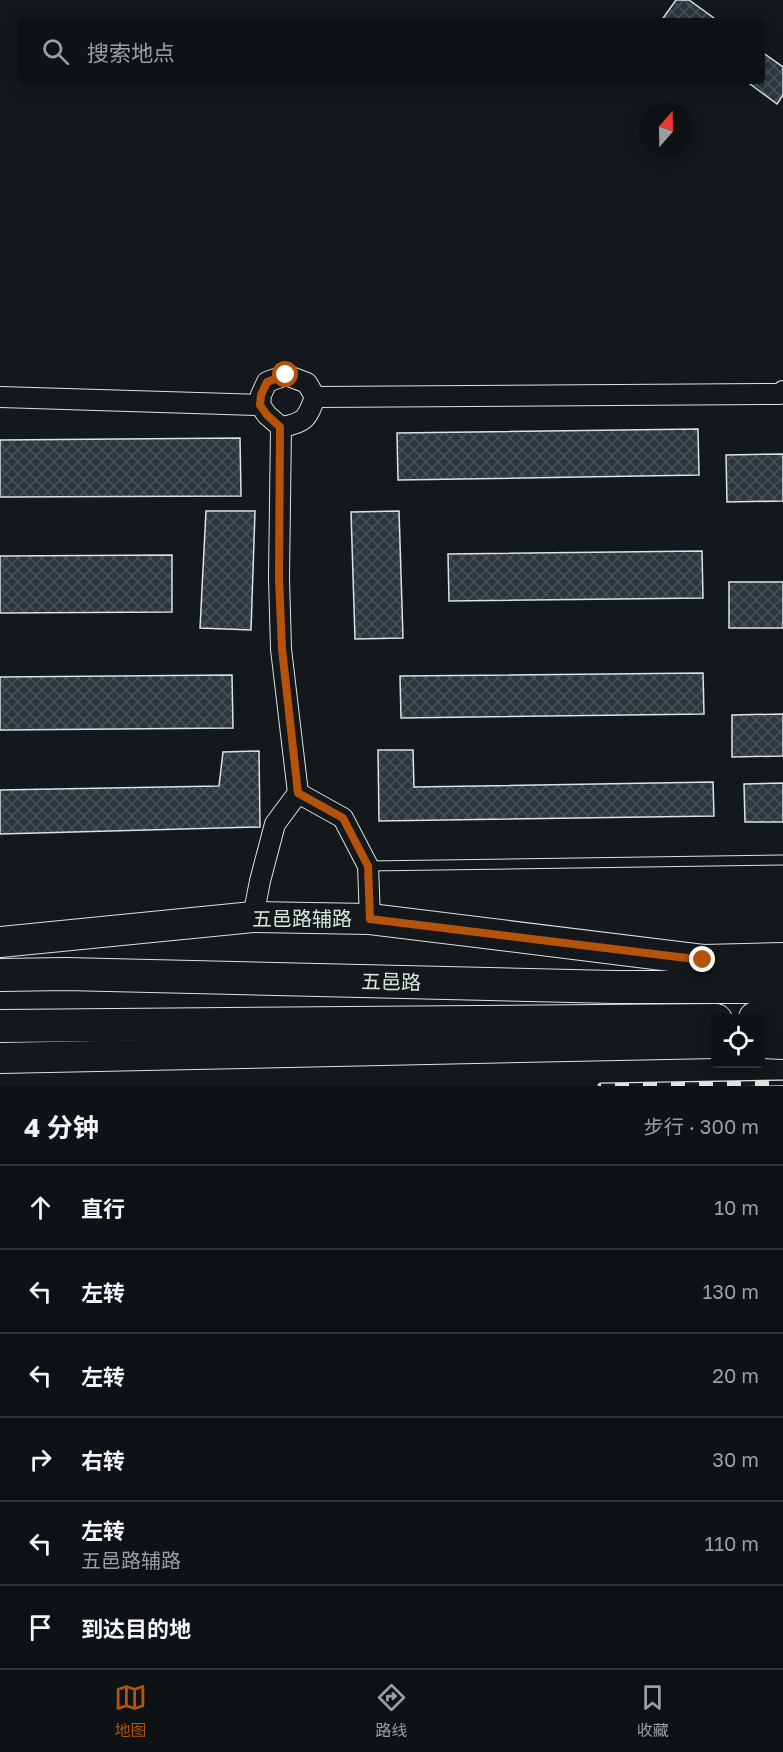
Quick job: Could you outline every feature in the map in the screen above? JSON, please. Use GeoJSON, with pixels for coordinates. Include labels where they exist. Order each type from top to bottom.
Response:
{"type":"FeatureCollection","features":[{"type":"Feature","properties":{"kind":"highway","name":"五邑路"},"geometry":{"type":"LineString","coordinates":[[0,975],[66,974],[614,987],[783,987]]}},
{"type":"Feature","properties":{"kind":"highway"},"geometry":{"type":"LineString","coordinates":[[733,987],[783,979]]}},
{"type":"Feature","properties":{"kind":"highway"},"geometry":{"type":"LineString","coordinates":[[765,1018],[783,1018]]}},
{"type":"Feature","properties":{"kind":"highway","name":"五邑路"},"geometry":{"type":"LineString","coordinates":[[0,1026],[608,1019],[711,1020]]}},
{"type":"Feature","properties":{"kind":"highway"},"geometry":{"type":"LineString","coordinates":[[680,1021],[711,1024]]}},
{"type":"Feature","properties":{"kind":"highway"},"geometry":{"type":"LineString","coordinates":[[765,1030],[783,1032]]}},
{"type":"Feature","properties":{"kind":"main road","name":"五邑路辅路"},"geometry":{"type":"LineString","coordinates":[[0,942],[254,917],[370,919],[703,960],[783,958]]}},
{"type":"Feature","properties":{"kind":"main road"},"geometry":{"type":"LineString","coordinates":[[0,1058],[711,1043]]}},
{"type":"Feature","properties":{"kind":"main road"},"geometry":{"type":"LineString","coordinates":[[765,1043],[783,1044]]}},
{"type":"Feature","properties":{"kind":"street"},"geometry":{"type":"LineString","coordinates":[[254,917],[260,881],[275,824],[298,793],[282,649],[279,578],[280,427],[260,405],[261,395],[267,382],[286,375],[307,383],[315,397]]}},
{"type":"Feature","properties":{"kind":"street"},"geometry":{"type":"LineString","coordinates":[[315,397],[780,394],[783,391]]}},
{"type":"Feature","properties":{"kind":"street"},"geometry":{"type":"LineString","coordinates":[[0,397],[260,405]]}},
{"type":"Feature","properties":{"kind":"street"},"geometry":{"type":"LineString","coordinates":[[280,427],[299,424],[308,415],[315,397]]}},
{"type":"Feature","properties":{"kind":"street"},"geometry":{"type":"LineString","coordinates":[[298,793],[343,818],[368,866],[370,919]]}},
{"type":"Feature","properties":{"kind":"lane"},"geometry":{"type":"LineString","coordinates":[[368,866],[783,860]]}},
{"type":"Feature","properties":{"kind":"building"},"geometry":{"type":"Polygon","coordinates":[[[676,0],[689,0],[714,18],[663,18],[676,0]]]}},
{"type":"Feature","properties":{"kind":"building"},"geometry":{"type":"Polygon","coordinates":[[[765,54],[783,67],[783,95],[777,104],[750,84],[765,84],[765,54]]]}},
{"type":"Feature","properties":{"kind":"building"},"geometry":{"type":"Polygon","coordinates":[[[698,429],[699,475],[398,480],[397,433],[698,429]]]}},
{"type":"Feature","properties":{"kind":"building"},"geometry":{"type":"Polygon","coordinates":[[[240,438],[241,496],[0,497],[0,440],[240,438]]]}},
{"type":"Feature","properties":{"kind":"building"},"geometry":{"type":"Polygon","coordinates":[[[783,454],[783,501],[727,502],[726,455],[783,454]]]}},
{"type":"Feature","properties":{"kind":"building"},"geometry":{"type":"Polygon","coordinates":[[[206,511],[255,511],[251,630],[200,628],[206,511]]]}},
{"type":"Feature","properties":{"kind":"building"},"geometry":{"type":"Polygon","coordinates":[[[399,511],[403,638],[355,639],[351,512],[399,511]]]}},
{"type":"Feature","properties":{"kind":"building"},"geometry":{"type":"Polygon","coordinates":[[[702,551],[703,598],[449,601],[448,554],[702,551]]]}},
{"type":"Feature","properties":{"kind":"building"},"geometry":{"type":"Polygon","coordinates":[[[172,555],[172,612],[0,613],[0,556],[172,555]]]}},
{"type":"Feature","properties":{"kind":"building"},"geometry":{"type":"Polygon","coordinates":[[[729,582],[783,582],[783,628],[729,628],[729,582]]]}},
{"type":"Feature","properties":{"kind":"building"},"geometry":{"type":"Polygon","coordinates":[[[703,673],[704,714],[401,718],[400,676],[703,673]]]}},
{"type":"Feature","properties":{"kind":"building"},"geometry":{"type":"Polygon","coordinates":[[[232,675],[233,728],[0,730],[0,677],[232,675]]]}},
{"type":"Feature","properties":{"kind":"building"},"geometry":{"type":"Polygon","coordinates":[[[783,714],[783,756],[732,757],[732,715],[783,714]]]}},
{"type":"Feature","properties":{"kind":"building"},"geometry":{"type":"Polygon","coordinates":[[[378,750],[413,750],[414,787],[713,782],[714,816],[379,821],[378,750]]]}},
{"type":"Feature","properties":{"kind":"building"},"geometry":{"type":"Polygon","coordinates":[[[259,751],[260,827],[0,834],[0,790],[219,786],[223,752],[259,751]]]}},
{"type":"Feature","properties":{"kind":"building"},"geometry":{"type":"Polygon","coordinates":[[[783,783],[783,822],[745,822],[744,784],[783,783]]]}},
{"type":"Feature","properties":{"kind":"railway"},"geometry":{"type":"LineString","coordinates":[[601,1086],[783,1083]]}},
{"type":"Feature","properties":{"kind":"route"},"geometry":{"type":"LineString","coordinates":[[286,375],[267,382],[261,395],[260,405],[280,427],[279,578],[282,649],[298,793],[343,818],[368,866],[370,919],[703,960]]}}]}
